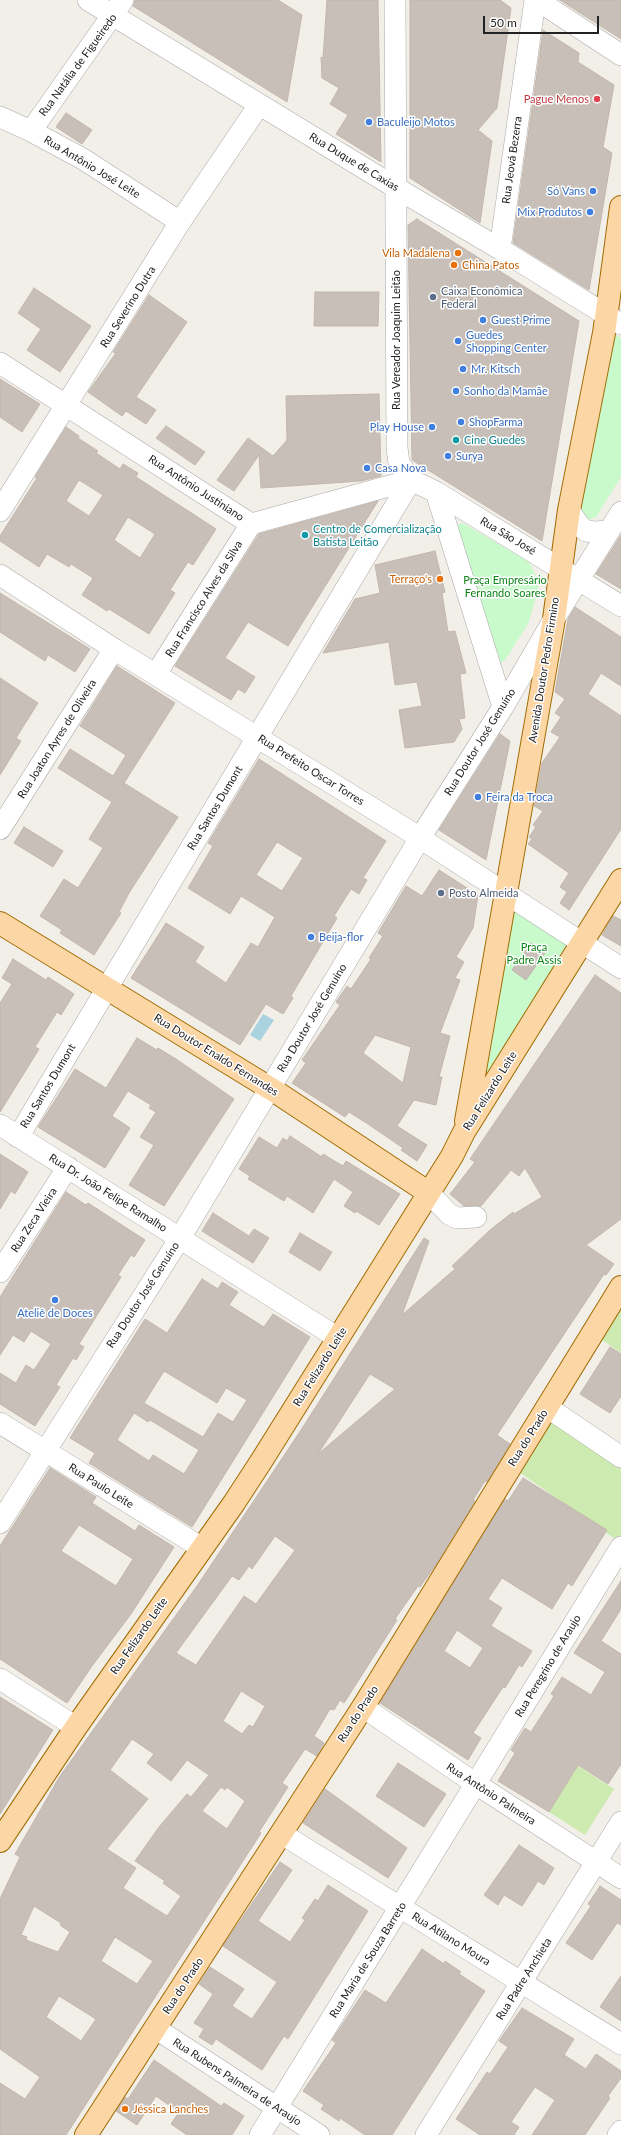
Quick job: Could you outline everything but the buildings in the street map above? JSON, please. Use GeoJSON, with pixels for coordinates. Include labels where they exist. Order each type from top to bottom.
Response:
{"type":"FeatureCollection","features":[{"type":"Feature","properties":{"kind":"main road","name":"Avenida Doutor Pedro Firmino"},"geometry":{"type":"LineString","coordinates":[[464,1132],[554,619],[568,510],[604,333],[613,319],[621,207]]}},
{"type":"Feature","properties":{"kind":"main road","name":"Rua Felizardo Leite"},"geometry":{"type":"LineString","coordinates":[[0,1842],[76,1727],[246,1484],[452,1156],[464,1132],[621,880]]}},
{"type":"Feature","properties":{"kind":"main road","name":"Rua Doutor Enaldo Fernandes"},"geometry":{"type":"LineString","coordinates":[[0,922],[269,1088],[429,1193]]}},
{"type":"Feature","properties":{"kind":"main road","name":"Rua do Prado"},"geometry":{"type":"LineString","coordinates":[[86,2135],[363,1707],[621,1287]]}},
{"type":"Feature","properties":{"kind":"street","name":"Rua Duque de Caxias"},"geometry":{"type":"LineString","coordinates":[[88,0],[118,8],[259,105],[396,188],[500,248],[613,319]]}},
{"type":"Feature","properties":{"kind":"street","name":"Rua Vereador Joaquim Leitão"},"geometry":{"type":"LineString","coordinates":[[395,0],[396,448],[399,463]]}},
{"type":"Feature","properties":{"kind":"street"},"geometry":{"type":"LineString","coordinates":[[536,0],[621,55]]}},
{"type":"Feature","properties":{"kind":"street","name":"Rua Jeová Bezerra"},"geometry":{"type":"LineString","coordinates":[[500,248],[536,0]]}},
{"type":"Feature","properties":{"kind":"street","name":"Rua Natália de Figueiredo"},"geometry":{"type":"LineString","coordinates":[[31,130],[118,8]]}},
{"type":"Feature","properties":{"kind":"street","name":"Rua Severino Dutra"},"geometry":{"type":"LineString","coordinates":[[0,511],[180,222],[259,105]]}},
{"type":"Feature","properties":{"kind":"street","name":"Rua Antônio José Leite"},"geometry":{"type":"LineString","coordinates":[[0,117],[31,130],[83,159],[180,222]]}},
{"type":"Feature","properties":{"kind":"street","name":"Rua Antônio Justiniano"},"geometry":{"type":"LineString","coordinates":[[0,363],[252,524],[411,480]]}},
{"type":"Feature","properties":{"kind":"street","name":"Rua São José"},"geometry":{"type":"LineString","coordinates":[[399,463],[411,480],[436,492],[621,606]]}},
{"type":"Feature","properties":{"kind":"street","name":"Rua Santos Dumont"},"geometry":{"type":"LineString","coordinates":[[18,1137],[411,480]]}},
{"type":"Feature","properties":{"kind":"street"},"geometry":{"type":"LineString","coordinates":[[436,492],[503,707]]}},
{"type":"Feature","properties":{"kind":"street"},"geometry":{"type":"LineString","coordinates":[[568,510],[579,525],[586,530],[596,532],[608,531]]}},
{"type":"Feature","properties":{"kind":"street","name":"Rua Doutor José Genuíno"},"geometry":{"type":"LineString","coordinates":[[0,1523],[44,1451],[180,1238],[420,838],[503,707],[554,619],[621,512]]}},
{"type":"Feature","properties":{"kind":"street","name":"Rua Francisco Alves da Silva"},"geometry":{"type":"LineString","coordinates":[[156,674],[252,524]]}},
{"type":"Feature","properties":{"kind":"street","name":"Rua Prefeito Oscar Torres"},"geometry":{"type":"LineString","coordinates":[[0,575],[114,649],[258,736],[420,838],[621,968]]}},
{"type":"Feature","properties":{"kind":"street","name":"Rua Joaton Ayres de Oliveira"},"geometry":{"type":"LineString","coordinates":[[0,828],[114,649]]}},
{"type":"Feature","properties":{"kind":"street","name":"Rua Dr. João Felipe Ramalho"},"geometry":{"type":"LineString","coordinates":[[0,1125],[338,1338]]}},
{"type":"Feature","properties":{"kind":"street","name":"Rua Zeca Vieira"},"geometry":{"type":"LineString","coordinates":[[0,1272],[68,1167]]}},
{"type":"Feature","properties":{"kind":"street"},"geometry":{"type":"LineString","coordinates":[[429,1193],[449,1214],[457,1218],[476,1218]]}},
{"type":"Feature","properties":{"kind":"street"},"geometry":{"type":"LineString","coordinates":[[547,1407],[621,1457]]}},
{"type":"Feature","properties":{"kind":"street","name":"Rua Paulo Leite"},"geometry":{"type":"LineString","coordinates":[[0,1423],[202,1548]]}},
{"type":"Feature","properties":{"kind":"street","name":"Rua Peregrino de Araujo"},"geometry":{"type":"LineString","coordinates":[[476,1784],[621,1547]]}},
{"type":"Feature","properties":{"kind":"street"},"geometry":{"type":"LineString","coordinates":[[0,1679],[76,1727]]}},
{"type":"Feature","properties":{"kind":"street","name":"Rua Antônio Palmeira"},"geometry":{"type":"LineString","coordinates":[[363,1707],[476,1784],[621,1878]]}},
{"type":"Feature","properties":{"kind":"street","name":"Rua Maria de Souza Barreto"},"geometry":{"type":"LineString","coordinates":[[260,2135],[476,1784]]}},
{"type":"Feature","properties":{"kind":"street","name":"Rua Padre Anchieta"},"geometry":{"type":"LineString","coordinates":[[426,2135],[621,1822]]}},
{"type":"Feature","properties":{"kind":"street","name":"Rua Atilano Moura"},"geometry":{"type":"LineString","coordinates":[[282,1834],[621,2044]]}},
{"type":"Feature","properties":{"kind":"street","name":"Rua Rubens Palmeira de Araujo"},"geometry":{"type":"LineString","coordinates":[[155,2028],[319,2135]]}},
{"type":"Feature","properties":{"kind":"street"},"geometry":{"type":"LineString","coordinates":[[618,2135],[621,2131]]}},
{"type":"Feature","properties":{"kind":"green space"},"geometry":{"type":"Polygon","coordinates":[[[614,333],[621,338],[621,477],[596,517],[587,520],[579,510],[614,333]]]}},
{"type":"Feature","properties":{"kind":"green space","name":"Praça Empresário Fernando Soares"},"geometry":{"type":"Polygon","coordinates":[[[463,523],[529,562],[538,580],[538,591],[528,624],[505,660],[500,664],[457,525],[463,523]]]}},
{"type":"Feature","properties":{"kind":"green space","name":"Praça Padre Assis"},"geometry":{"type":"Polygon","coordinates":[[[506,895],[582,942],[482,1102],[506,895]]]}},
{"type":"Feature","properties":{"kind":"green space"},"geometry":{"type":"Polygon","coordinates":[[[621,1299],[621,1353],[592,1333],[621,1299]]]}},
{"type":"Feature","properties":{"kind":"green space"},"geometry":{"type":"Polygon","coordinates":[[[550,1415],[621,1459],[621,1543],[516,1470],[550,1415]]]}},
{"type":"Feature","properties":{"kind":"green space"},"geometry":{"type":"Polygon","coordinates":[[[578,1766],[614,1789],[585,1835],[549,1812],[578,1766]]]}},
{"type":"Feature","properties":{"kind":"water"},"geometry":{"type":"Polygon","coordinates":[[[263,1014],[274,1020],[260,1041],[250,1035],[263,1014]]]}},
{"type":"Feature","properties":{"kind":"place","name":"Pague Menos"},"geometry":{"type":"Point","coordinates":[597,99]}},
{"type":"Feature","properties":{"kind":"place","name":"Baculeijo Motos"},"geometry":{"type":"Point","coordinates":[369,122]}},
{"type":"Feature","properties":{"kind":"place","name":"Só Vans"},"geometry":{"type":"Point","coordinates":[593,191]}},
{"type":"Feature","properties":{"kind":"place","name":"Mix Produtos"},"geometry":{"type":"Point","coordinates":[590,212]}},
{"type":"Feature","properties":{"kind":"place","name":"Vila Madalena"},"geometry":{"type":"Point","coordinates":[458,253]}},
{"type":"Feature","properties":{"kind":"place","name":"China Patos"},"geometry":{"type":"Point","coordinates":[454,265]}},
{"type":"Feature","properties":{"kind":"place","name":"Caixa Econômica Federal"},"geometry":{"type":"Point","coordinates":[433,297]}},
{"type":"Feature","properties":{"kind":"place","name":"Guest Prime"},"geometry":{"type":"Point","coordinates":[483,320]}},
{"type":"Feature","properties":{"kind":"place","name":"Guedes Shopping Center"},"geometry":{"type":"Point","coordinates":[458,341]}},
{"type":"Feature","properties":{"kind":"place","name":"Mr. Kitsch"},"geometry":{"type":"Point","coordinates":[463,369]}},
{"type":"Feature","properties":{"kind":"place","name":"Sonho da Mamãe"},"geometry":{"type":"Point","coordinates":[456,391]}},
{"type":"Feature","properties":{"kind":"place","name":"ShopFarma"},"geometry":{"type":"Point","coordinates":[461,422]}},
{"type":"Feature","properties":{"kind":"place","name":"Play House"},"geometry":{"type":"Point","coordinates":[432,427]}},
{"type":"Feature","properties":{"kind":"place","name":"Cine Guedes"},"geometry":{"type":"Point","coordinates":[456,440]}},
{"type":"Feature","properties":{"kind":"place","name":"Surya"},"geometry":{"type":"Point","coordinates":[448,456]}},
{"type":"Feature","properties":{"kind":"place","name":"Casa Nova"},"geometry":{"type":"Point","coordinates":[367,468]}},
{"type":"Feature","properties":{"kind":"place","name":"Centro de Comercialização Batista Leitão"},"geometry":{"type":"Point","coordinates":[305,535]}},
{"type":"Feature","properties":{"kind":"place","name":"Terraço's"},"geometry":{"type":"Point","coordinates":[440,579]}},
{"type":"Feature","properties":{"kind":"place","name":"Feira da Troca"},"geometry":{"type":"Point","coordinates":[478,797]}},
{"type":"Feature","properties":{"kind":"place","name":"Posto Almeida"},"geometry":{"type":"Point","coordinates":[441,893]}},
{"type":"Feature","properties":{"kind":"place","name":"Beija-flor"},"geometry":{"type":"Point","coordinates":[311,937]}},
{"type":"Feature","properties":{"kind":"place","name":"Ateliê de Doces"},"geometry":{"type":"Point","coordinates":[55,1300]}},
{"type":"Feature","properties":{"kind":"place","name":"Jéssica Lanches"},"geometry":{"type":"Point","coordinates":[125,2109]}}]}
